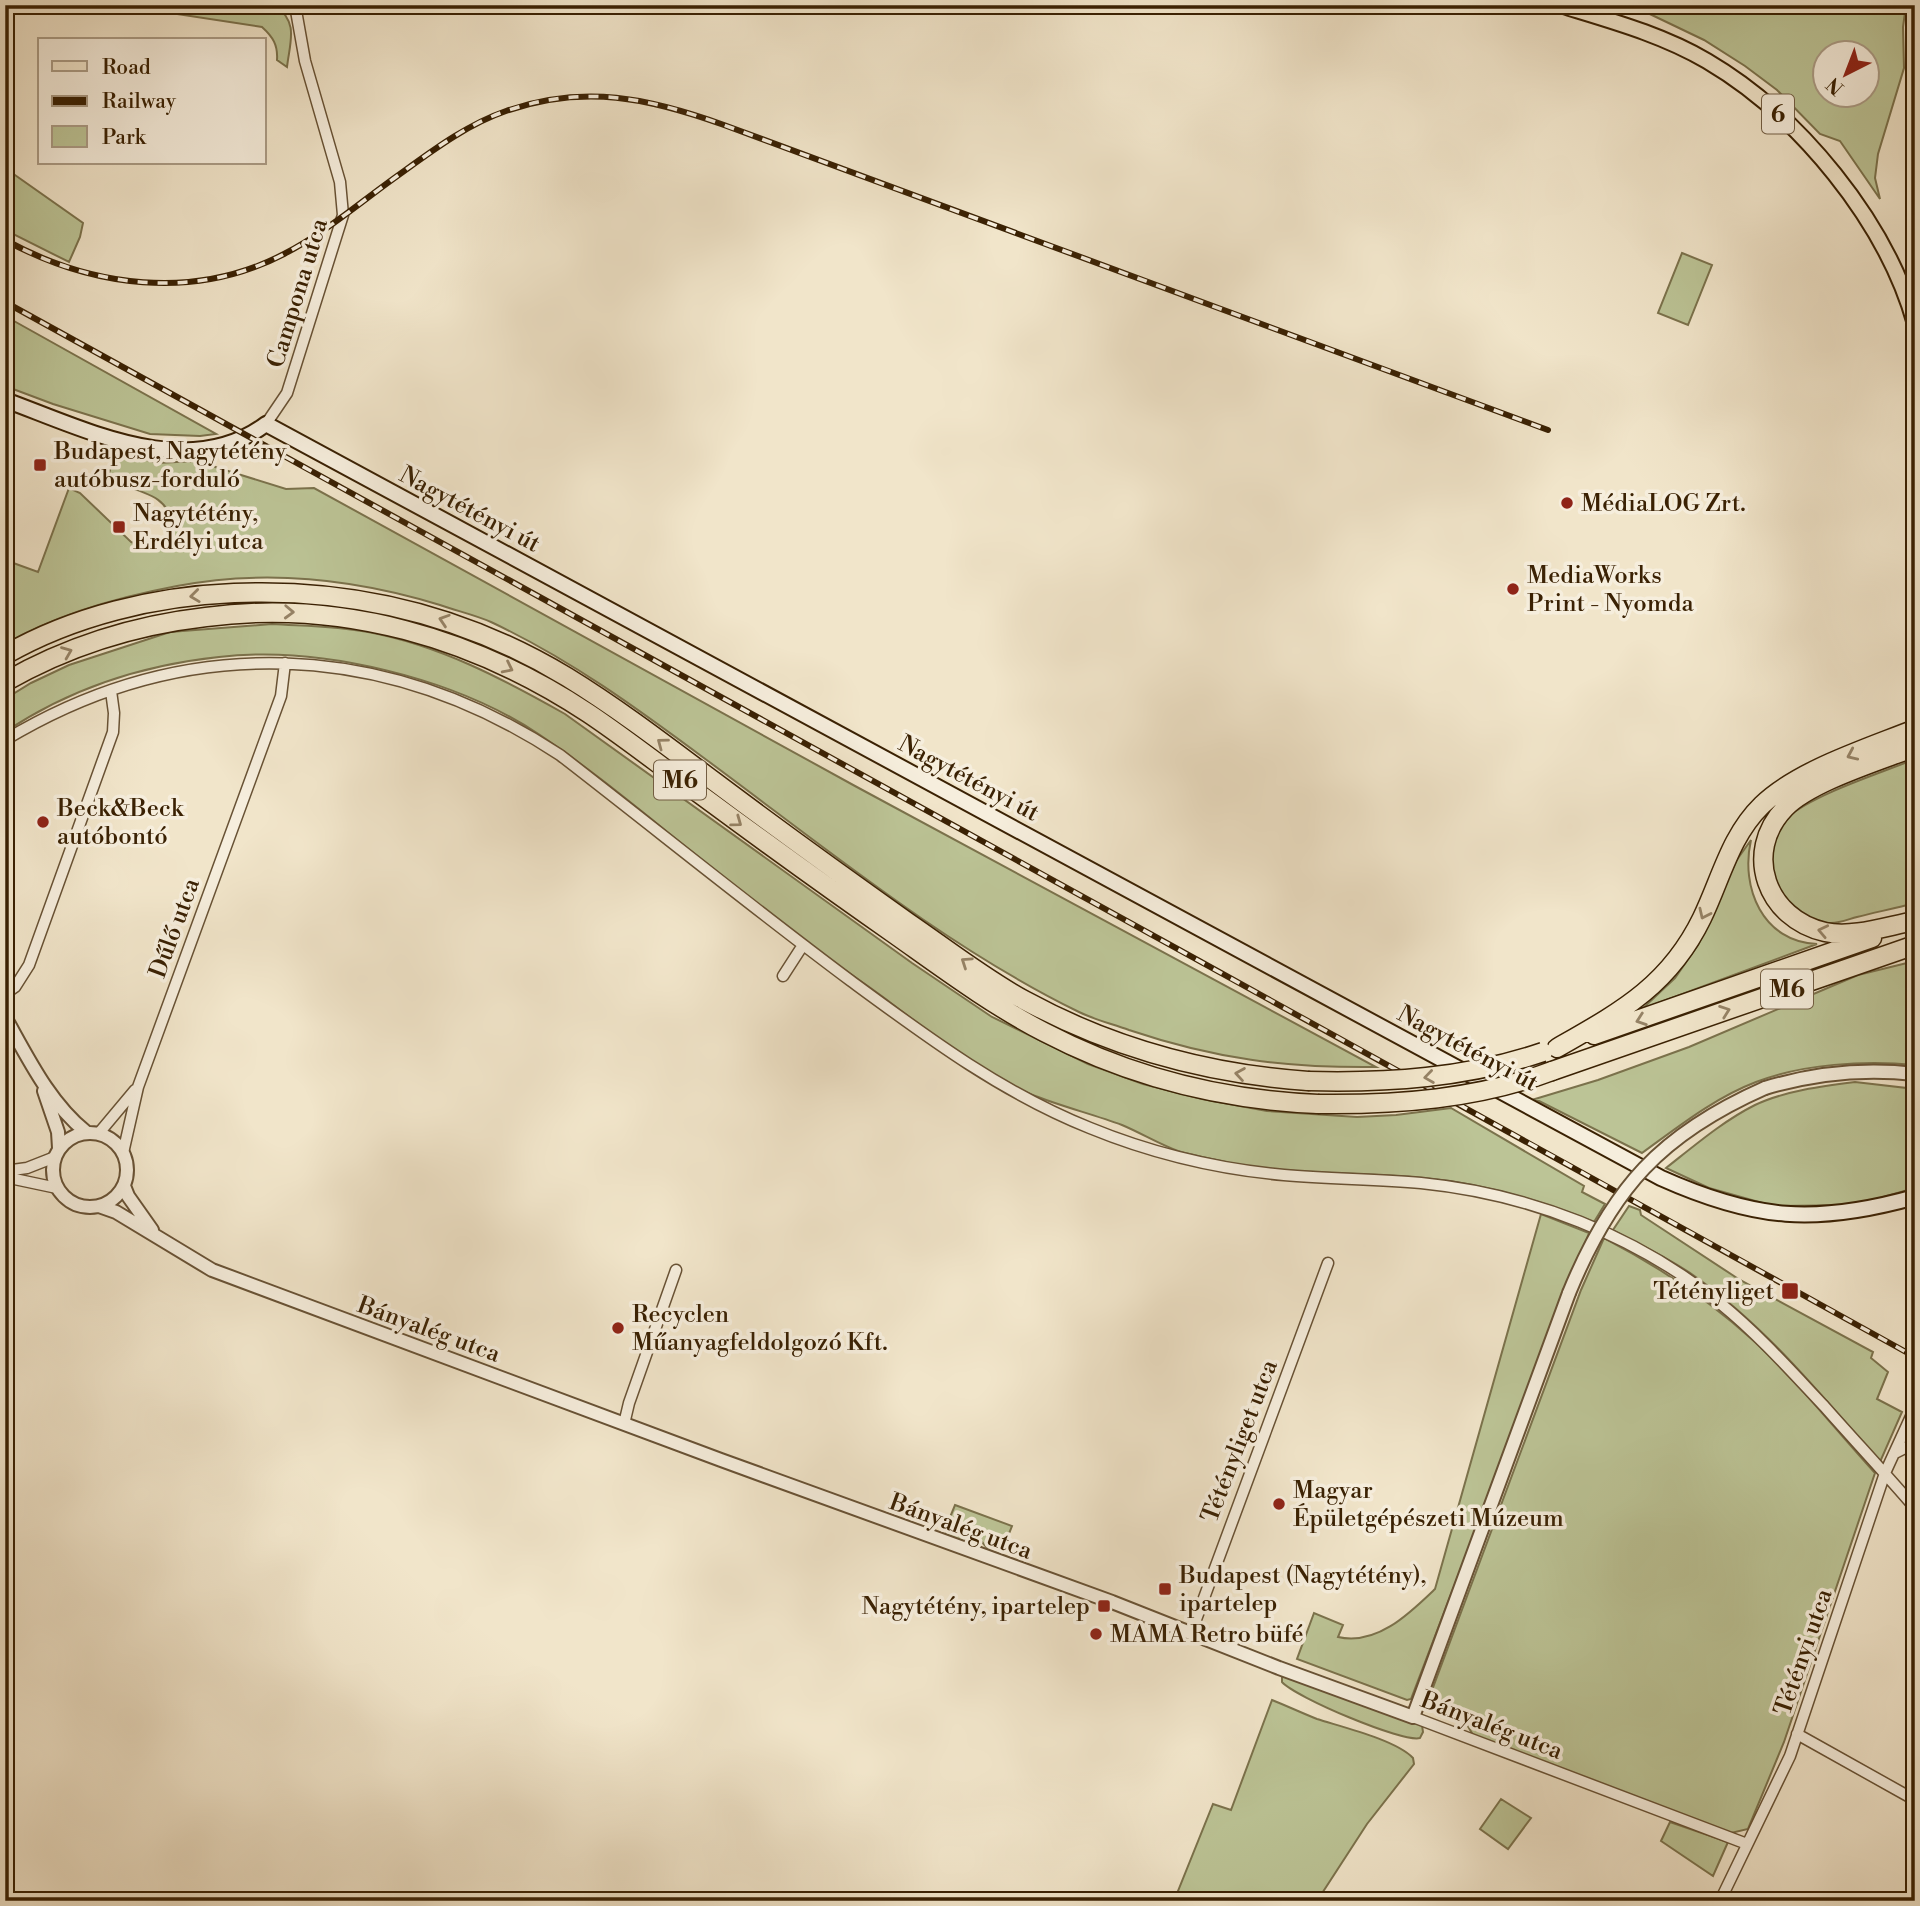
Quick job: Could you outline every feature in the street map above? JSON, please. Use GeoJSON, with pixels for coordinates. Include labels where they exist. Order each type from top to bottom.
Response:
{"type":"FeatureCollection","features":[{"type":"Feature","properties":{"kind":"highway","name":"M6"},"geometry":{"type":"LineString","coordinates":[[5,655],[34,640],[117,611],[150,602],[216,593],[274,592],[350,598],[393,605],[443,620],[506,644],[568,678],[634,722],[795,842],[1023,1000],[1105,1038],[1158,1056],[1234,1074],[1308,1082],[1354,1083],[1409,1080],[1494,1066],[1550,1050],[1915,922]]}},
{"type":"Feature","properties":{"kind":"highway","name":"M6"},"geometry":{"type":"LineString","coordinates":[[5,682],[49,659],[101,640],[156,625],[220,615],[281,612],[347,617],[443,640],[525,676],[588,713],[786,858],[991,1002],[1048,1034],[1113,1064],[1176,1083],[1234,1096],[1318,1104],[1390,1103],[1506,1087],[1915,945]]}},
{"type":"Feature","properties":{"kind":"highway"},"geometry":{"type":"LineString","coordinates":[[1550,1050],[1626,1008],[1658,981],[1673,964],[1702,919],[1734,842],[1767,800],[1797,780],[1915,729]]}},
{"type":"Feature","properties":{"kind":"highway"},"geometry":{"type":"LineString","coordinates":[[1915,747],[1820,785],[1790,803],[1768,832],[1762,860],[1766,881],[1777,901],[1787,913],[1812,928],[1842,933],[1915,922]]}},
{"type":"Feature","properties":{"kind":"main road","name":"6"},"geometry":{"type":"LineString","coordinates":[[1552,5],[1637,28],[1707,61],[1765,102],[1815,150],[1854,199],[1885,250],[1915,324]]}},
{"type":"Feature","properties":{"kind":"main road"},"geometry":{"type":"LineString","coordinates":[[5,400],[125,443],[174,452],[202,449],[232,441],[252,434],[267,424]]}},
{"type":"Feature","properties":{"kind":"main road","name":"Nagytétényi út"},"geometry":{"type":"LineString","coordinates":[[267,424],[1661,1178],[1724,1203],[1788,1215],[1851,1213],[1915,1197]]}},
{"type":"Feature","properties":{"kind":"street","name":"Campona utca"},"geometry":{"type":"LineString","coordinates":[[267,424],[287,393],[343,215],[341,182],[305,61],[295,5]]}},
{"type":"Feature","properties":{"kind":"street","name":"Dűlő utca"},"geometry":{"type":"LineString","coordinates":[[123,1153],[138,1087],[281,696],[285,663]]}},
{"type":"Feature","properties":{"kind":"street"},"geometry":{"type":"LineString","coordinates":[[5,740],[66,706],[167,674],[230,664],[333,666],[424,687],[481,709],[559,755],[803,945],[931,1040],[989,1079],[1039,1105],[1138,1145],[1236,1169],[1420,1183],[1469,1190],[1532,1205],[1615,1237],[1687,1278],[1723,1306],[1785,1364],[1915,1508]]}},
{"type":"Feature","properties":{"kind":"street"},"geometry":{"type":"LineString","coordinates":[[5,994],[15,987],[29,965],[113,732],[111,691]]}},
{"type":"Feature","properties":{"kind":"street"},"geometry":{"type":"LineString","coordinates":[[783,976],[803,945]]}},
{"type":"Feature","properties":{"kind":"street"},"geometry":{"type":"LineString","coordinates":[[5,1017],[39,1077],[73,1122],[117,1144],[123,1153]]}},
{"type":"Feature","properties":{"kind":"street"},"geometry":{"type":"LineString","coordinates":[[1413,1717],[1569,1293],[1596,1233],[1610,1209],[1640,1170],[1662,1149],[1708,1116],[1765,1088],[1817,1075],[1842,1072],[1915,1074]]}},
{"type":"Feature","properties":{"kind":"street"},"geometry":{"type":"LineString","coordinates":[[39,1077],[58,1132],[57,1152],[52,1168],[57,1188]]}},
{"type":"Feature","properties":{"kind":"street","name":"Dűlő utca"},"geometry":{"type":"LineString","coordinates":[[92,1133],[138,1087]]}},
{"type":"Feature","properties":{"kind":"street"},"geometry":{"type":"LineString","coordinates":[[5,1171],[27,1168],[57,1152],[76,1135],[92,1133]]}},
{"type":"Feature","properties":{"kind":"street","name":"Bányalég utca"},"geometry":{"type":"LineString","coordinates":[[123,1153],[127,1171],[124,1186],[138,1213],[163,1241]]}},
{"type":"Feature","properties":{"kind":"street","name":"Bányalég utca"},"geometry":{"type":"LineString","coordinates":[[5,1177],[57,1188],[71,1202],[80,1206],[99,1206],[116,1212],[212,1270],[1112,1602],[1747,1844]]}},
{"type":"Feature","properties":{"kind":"street"},"geometry":{"type":"LineString","coordinates":[[99,1206],[109,1202],[124,1186]]}},
{"type":"Feature","properties":{"kind":"street","name":"Tétényliget utca"},"geometry":{"type":"LineString","coordinates":[[1191,1633],[1215,1562],[1328,1263]]}},
{"type":"Feature","properties":{"kind":"street"},"geometry":{"type":"LineString","coordinates":[[624,1424],[676,1270]]}},
{"type":"Feature","properties":{"kind":"street","name":"Tétényi utca"},"geometry":{"type":"LineString","coordinates":[[1720,1901],[1790,1756],[1885,1473],[1913,1412]]}},
{"type":"Feature","properties":{"kind":"street"},"geometry":{"type":"LineString","coordinates":[[1895,1453],[1915,1443]]}},
{"type":"Feature","properties":{"kind":"street"},"geometry":{"type":"LineString","coordinates":[[1797,1734],[1915,1800]]}},
{"type":"Feature","properties":{"kind":"green space"},"geometry":{"type":"Polygon","coordinates":[[[118,5],[275,5],[283,12],[290,26],[287,67],[277,60],[274,42],[262,27],[118,5]]]}},
{"type":"Feature","properties":{"kind":"green space"},"geometry":{"type":"Polygon","coordinates":[[[1631,5],[1906,5],[1903,27],[1904,68],[1878,154],[1875,178],[1880,199],[1840,141],[1820,134],[1777,90],[1704,40],[1631,5]]]}},
{"type":"Feature","properties":{"kind":"green space"},"geometry":{"type":"Polygon","coordinates":[[[5,168],[83,223],[69,262],[5,230],[5,168]]]}},
{"type":"Feature","properties":{"kind":"green space"},"geometry":{"type":"Polygon","coordinates":[[[1682,253],[1712,265],[1688,325],[1658,313],[1682,253]]]}},
{"type":"Feature","properties":{"kind":"green space"},"geometry":{"type":"Polygon","coordinates":[[[5,316],[216,434],[150,434],[5,386],[5,316]]]}},
{"type":"Feature","properties":{"kind":"green space"},"geometry":{"type":"Polygon","coordinates":[[[115,451],[157,463],[196,461],[286,489],[314,488],[855,786],[1376,1067],[1312,1066],[1221,1055],[1161,1040],[1079,1012],[982,958],[888,895],[603,686],[520,636],[479,617],[408,596],[343,583],[310,579],[243,578],[177,586],[111,601],[67,615],[5,644],[5,560],[38,572],[69,488],[80,493],[131,542],[151,545],[168,533],[170,520],[161,502],[141,491],[107,481],[115,451]]]}},
{"type":"Feature","properties":{"kind":"green space"},"geometry":{"type":"Polygon","coordinates":[[[272,624],[344,628],[420,645],[494,676],[542,701],[565,714],[912,963],[992,1017],[1088,1064],[1143,1084],[1202,1099],[1267,1111],[1357,1117],[1451,1108],[1584,1186],[1582,1192],[1605,1204],[1594,1222],[1532,1200],[1445,1180],[1278,1170],[1230,1163],[1178,1151],[1122,1125],[1030,1094],[991,1074],[954,1050],[813,947],[561,749],[506,715],[428,682],[343,661],[300,656],[219,657],[162,666],[107,681],[55,703],[5,732],[5,699],[69,665],[170,632],[272,624]]]}},
{"type":"Feature","properties":{"kind":"green space"},"geometry":{"type":"Polygon","coordinates":[[[1915,759],[1915,903],[1834,923],[1813,921],[1798,913],[1786,900],[1772,867],[1772,849],[1777,832],[1788,817],[1831,792],[1915,759]]]}},
{"type":"Feature","properties":{"kind":"green space"},"geometry":{"type":"Polygon","coordinates":[[[1751,840],[1749,876],[1760,909],[1769,923],[1782,934],[1798,941],[1817,944],[1642,1009],[1675,978],[1698,945],[1736,861],[1751,840]]]}},
{"type":"Feature","properties":{"kind":"green space"},"geometry":{"type":"Polygon","coordinates":[[[1915,961],[1915,1065],[1834,1065],[1774,1076],[1711,1105],[1642,1153],[1535,1099],[1598,1080],[1689,1047],[1858,975],[1915,961]]]}},
{"type":"Feature","properties":{"kind":"green space"},"geometry":{"type":"Polygon","coordinates":[[[1855,1082],[1915,1089],[1915,1188],[1855,1205],[1773,1206],[1709,1188],[1666,1168],[1720,1126],[1755,1105],[1817,1087],[1855,1082]]]}},
{"type":"Feature","properties":{"kind":"green space"},"geometry":{"type":"Polygon","coordinates":[[[1629,1206],[1640,1210],[1641,1215],[1740,1280],[1873,1352],[1871,1358],[1888,1372],[1877,1399],[1902,1412],[1880,1462],[1815,1387],[1745,1316],[1684,1269],[1613,1230],[1629,1206]]]}},
{"type":"Feature","properties":{"kind":"green space"},"geometry":{"type":"Polygon","coordinates":[[[1541,1214],[1589,1233],[1411,1699],[1407,1700],[1297,1659],[1314,1613],[1343,1625],[1338,1637],[1366,1637],[1404,1617],[1435,1589],[1541,1214]]]}},
{"type":"Feature","properties":{"kind":"green space"},"geometry":{"type":"Polygon","coordinates":[[[1604,1238],[1682,1285],[1738,1327],[1786,1373],[1875,1473],[1784,1742],[1748,1829],[1731,1833],[1473,1735],[1466,1723],[1429,1708],[1428,1701],[1581,1290],[1604,1238]]]}},
{"type":"Feature","properties":{"kind":"green space"},"geometry":{"type":"Polygon","coordinates":[[[955,1505],[1012,1526],[1004,1546],[987,1548],[982,1542],[956,1540],[946,1536],[946,1527],[955,1505]]]}},
{"type":"Feature","properties":{"kind":"green space"},"geometry":{"type":"Polygon","coordinates":[[[1290,1672],[1422,1725],[1423,1732],[1420,1738],[1410,1738],[1327,1708],[1282,1682],[1282,1677],[1290,1672]]]}},
{"type":"Feature","properties":{"kind":"green space"},"geometry":{"type":"Polygon","coordinates":[[[1272,1700],[1317,1719],[1394,1745],[1413,1758],[1414,1764],[1367,1824],[1317,1901],[1174,1901],[1213,1804],[1231,1810],[1272,1700]]]}},
{"type":"Feature","properties":{"kind":"green space"},"geometry":{"type":"Polygon","coordinates":[[[1501,1799],[1531,1818],[1508,1849],[1480,1829],[1501,1799]]]}},
{"type":"Feature","properties":{"kind":"green space"},"geometry":{"type":"Polygon","coordinates":[[[1670,1822],[1728,1842],[1713,1876],[1661,1841],[1670,1822]]]}},
{"type":"Feature","properties":{"kind":"railway"},"geometry":{"type":"LineString","coordinates":[[5,240],[72,269],[107,277],[179,283],[215,278],[250,269],[298,246],[340,219],[433,150],[491,117],[535,103],[562,98],[616,98],[669,108],[724,125],[1548,430]]}},
{"type":"Feature","properties":{"kind":"railway"},"geometry":{"type":"LineString","coordinates":[[5,302],[1915,1357]]}},
{"type":"Feature","properties":{"kind":"place","name":"Budapest, Nagytétény autóbusz-forduló"},"geometry":{"type":"Point","coordinates":[40,465]}},
{"type":"Feature","properties":{"kind":"place","name":"MédiaLOG Zrt."},"geometry":{"type":"Point","coordinates":[1567,503]}},
{"type":"Feature","properties":{"kind":"place","name":"Nagytétény, Erdélyi utca"},"geometry":{"type":"Point","coordinates":[119,527]}},
{"type":"Feature","properties":{"kind":"place","name":"MediaWorks Print - Nyomda"},"geometry":{"type":"Point","coordinates":[1513,589]}},
{"type":"Feature","properties":{"kind":"place","name":"Beck&Beck autóbontó"},"geometry":{"type":"Point","coordinates":[43,822]}},
{"type":"Feature","properties":{"kind":"place","name":"Tétényliget"},"geometry":{"type":"Point","coordinates":[1790,1291]}},
{"type":"Feature","properties":{"kind":"place","name":"Recyclen Műanyagfeldolgozó Kft."},"geometry":{"type":"Point","coordinates":[618,1328]}},
{"type":"Feature","properties":{"kind":"place","name":"Magyar Épületgépészeti Múzeum"},"geometry":{"type":"Point","coordinates":[1279,1504]}},
{"type":"Feature","properties":{"kind":"place","name":"Budapest (Nagytétény), ipartelep"},"geometry":{"type":"Point","coordinates":[1165,1589]}},
{"type":"Feature","properties":{"kind":"place","name":"Nagytétény, ipartelep"},"geometry":{"type":"Point","coordinates":[1104,1606]}},
{"type":"Feature","properties":{"kind":"place","name":"MAMA Retro büfé"},"geometry":{"type":"Point","coordinates":[1096,1634]}}]}
